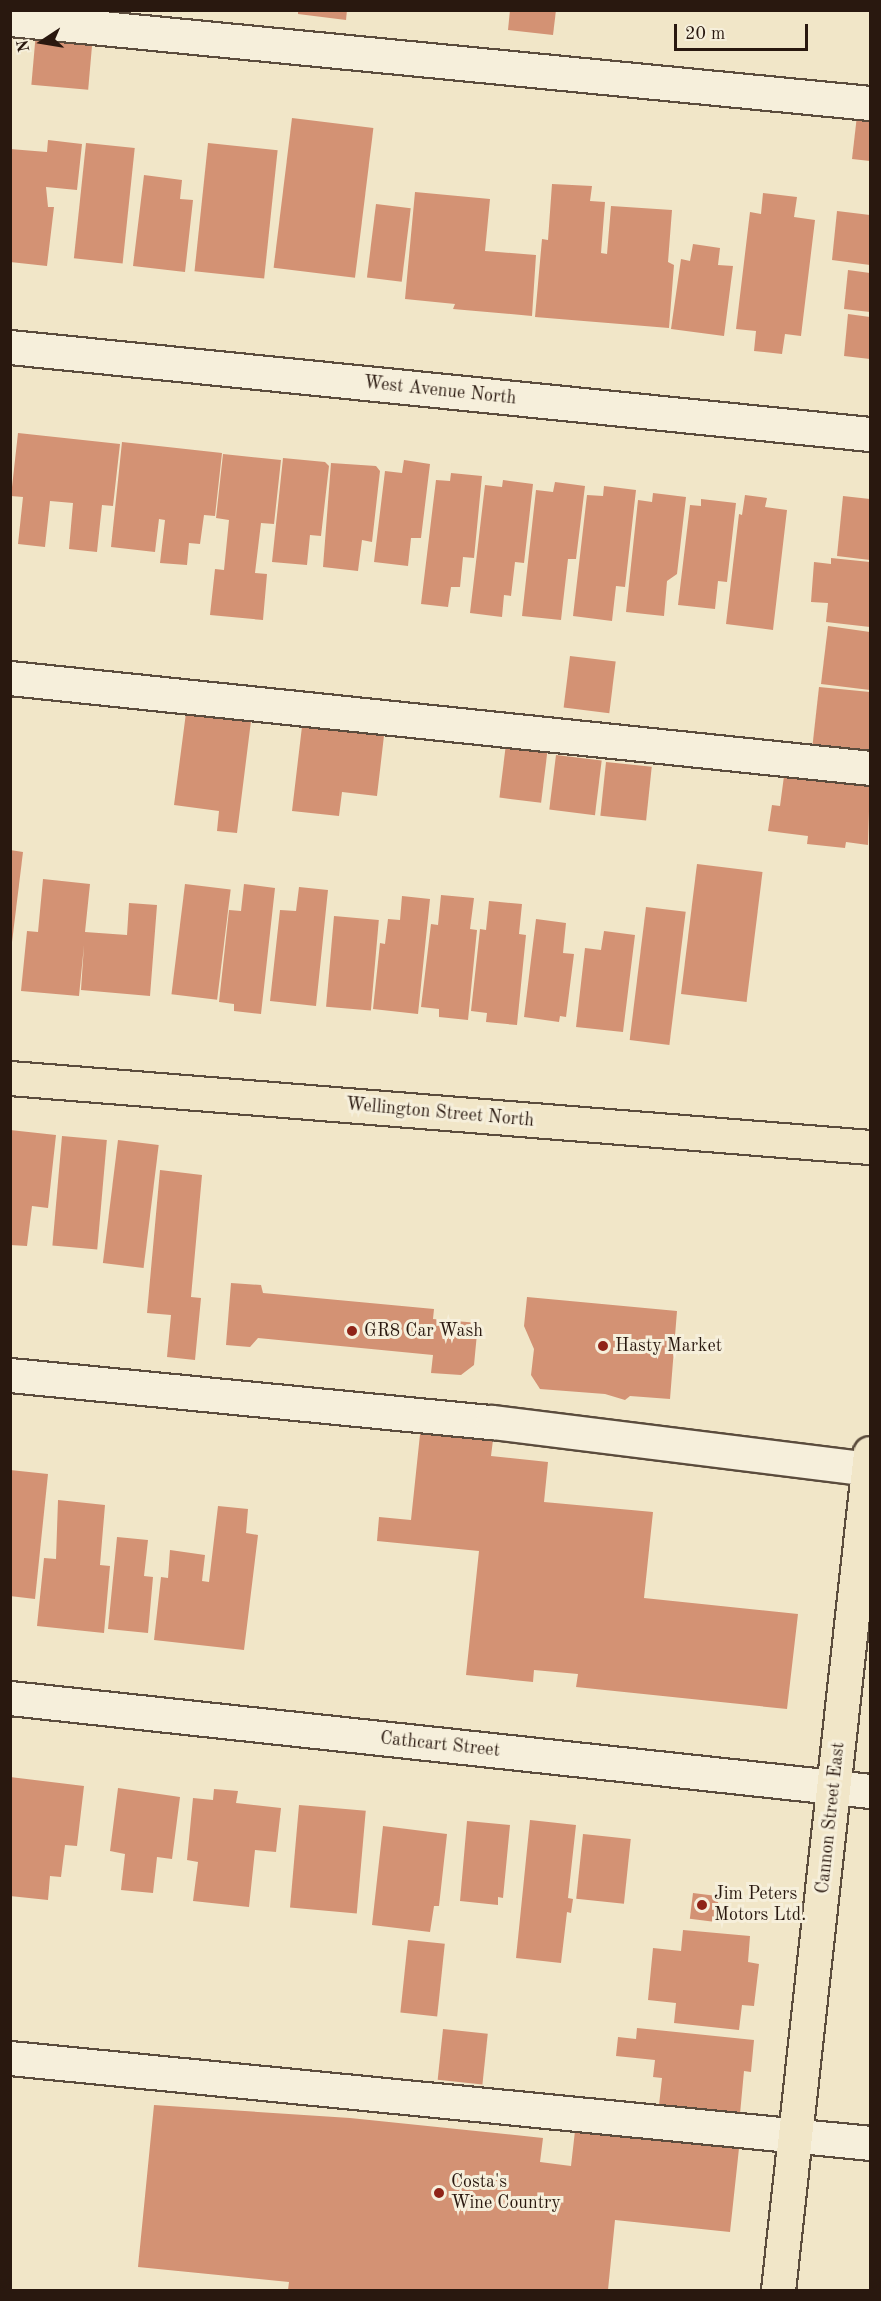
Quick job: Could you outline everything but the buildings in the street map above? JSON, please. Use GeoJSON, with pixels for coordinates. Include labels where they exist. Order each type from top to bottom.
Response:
{"type":"FeatureCollection","features":[{"type":"Feature","properties":{"kind":"main road","name":"Wellington Street North"},"geometry":{"type":"LineString","coordinates":[[10,1078],[870,1147]]}},
{"type":"Feature","properties":{"kind":"main road","name":"Cannon Street East"},"geometry":{"type":"LineString","coordinates":[[778,2290],[870,1463]]}},
{"type":"Feature","properties":{"kind":"street"},"geometry":{"type":"LineString","coordinates":[[10,19],[870,103]]}},
{"type":"Feature","properties":{"kind":"street","name":"West Avenue North"},"geometry":{"type":"LineString","coordinates":[[10,347],[870,434]]}},
{"type":"Feature","properties":{"kind":"street"},"geometry":{"type":"LineString","coordinates":[[10,678],[870,768]]}},
{"type":"Feature","properties":{"kind":"street"},"geometry":{"type":"LineString","coordinates":[[10,1375],[492,1422],[870,1463]]}},
{"type":"Feature","properties":{"kind":"street","name":"Cathcart Street"},"geometry":{"type":"LineString","coordinates":[[10,1698],[870,1791]]}},
{"type":"Feature","properties":{"kind":"street"},"geometry":{"type":"LineString","coordinates":[[10,2058],[870,2143]]}},
{"type":"Feature","properties":{"kind":"place","name":"GR8 Car Wash"},"geometry":{"type":"Point","coordinates":[352,1331]}},
{"type":"Feature","properties":{"kind":"place","name":"Hasty Market"},"geometry":{"type":"Point","coordinates":[603,1346]}},
{"type":"Feature","properties":{"kind":"place","name":"Jim Peters Motors Ltd."},"geometry":{"type":"Point","coordinates":[702,1905]}},
{"type":"Feature","properties":{"kind":"place","name":"Costa's Wine Country"},"geometry":{"type":"Point","coordinates":[439,2193]}}]}
